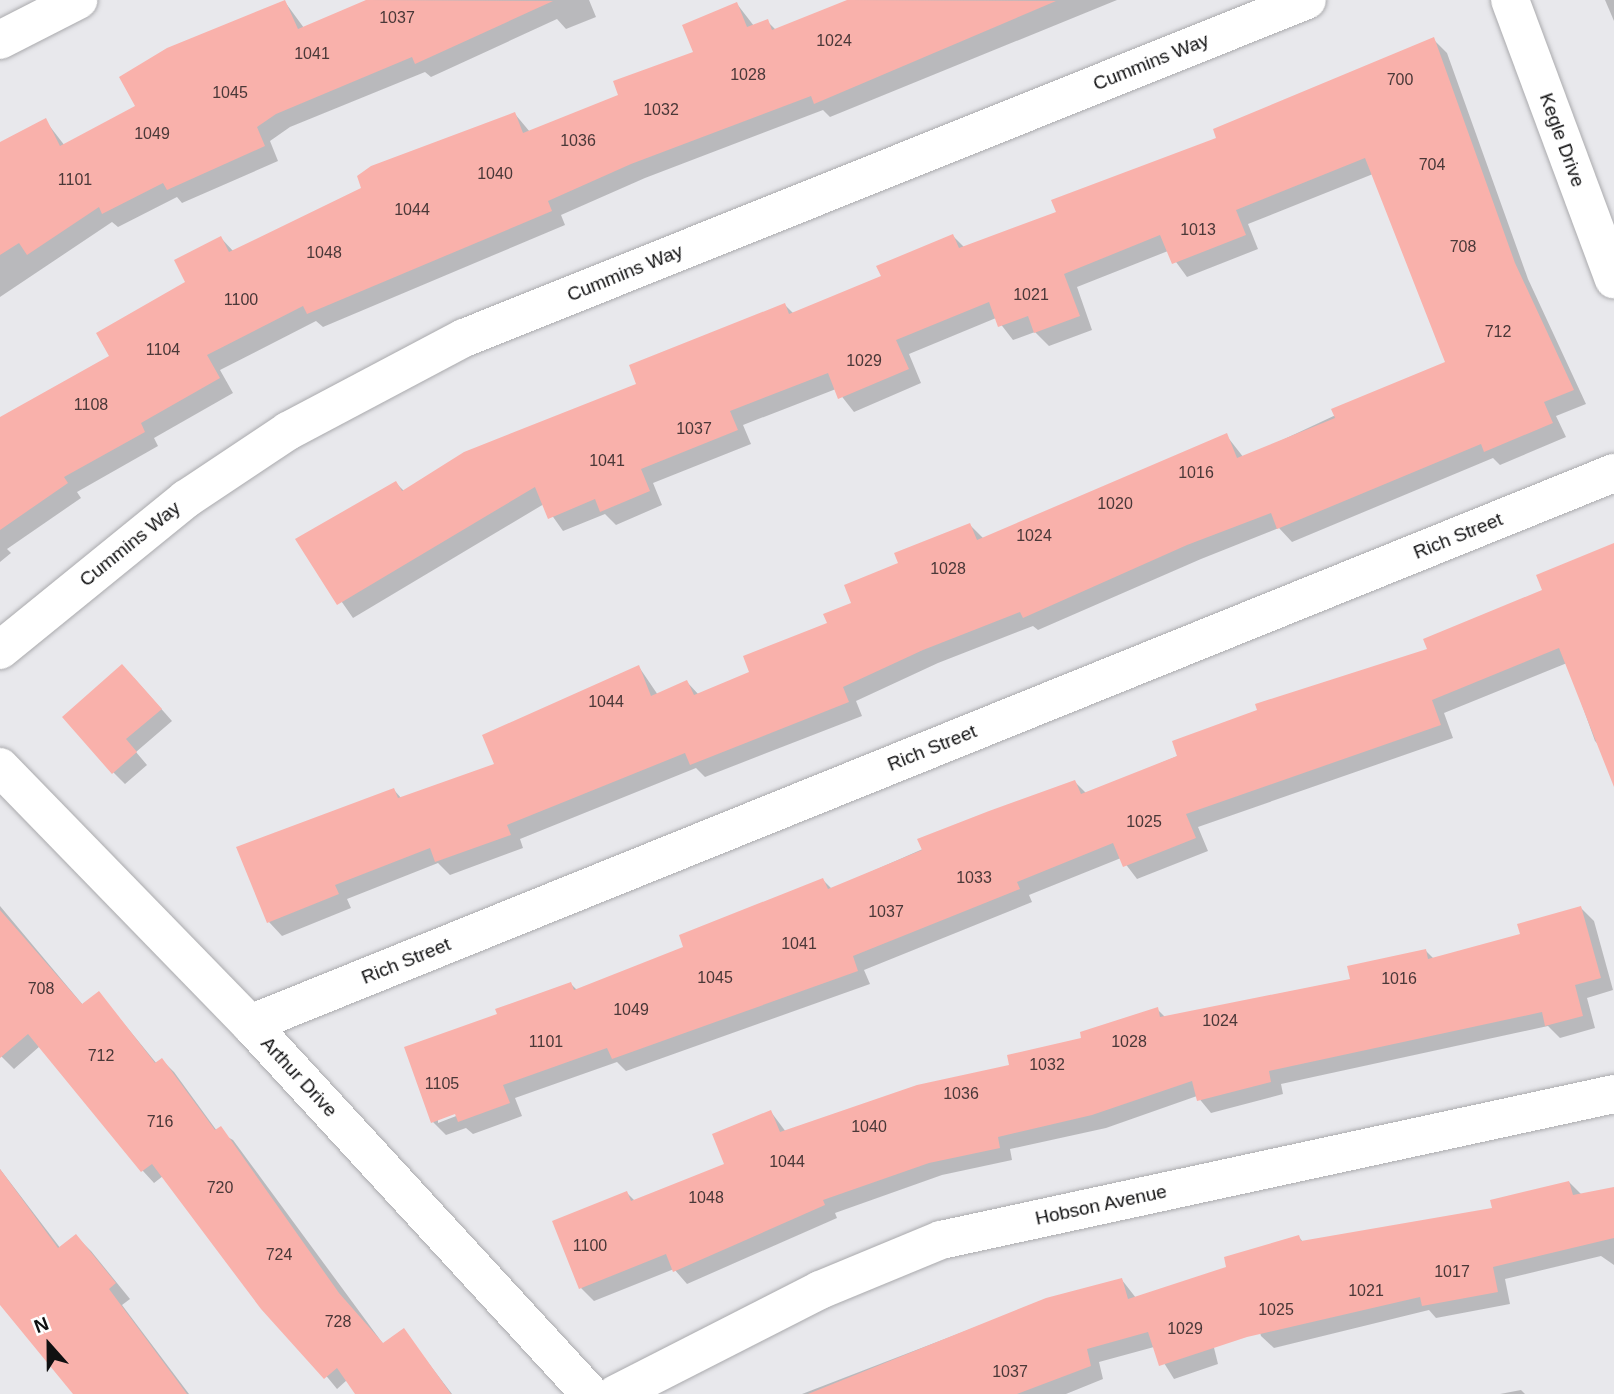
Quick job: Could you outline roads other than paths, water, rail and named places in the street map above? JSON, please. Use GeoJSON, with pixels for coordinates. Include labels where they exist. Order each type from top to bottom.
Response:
{"type":"FeatureCollection","features":[{"type":"Feature","properties":{"kind":"street"},"geometry":{"type":"LineString","coordinates":[[0,40],[78,0]]}},
{"type":"Feature","properties":{"kind":"street","name":"Cummins Way"},"geometry":{"type":"LineString","coordinates":[[0,650],[186,499],[288,430],[464,338],[1307,0]]}},
{"type":"Feature","properties":{"kind":"street","name":"Kegle Drive"},"geometry":{"type":"LineString","coordinates":[[1510,0],[1614,279]]}},
{"type":"Feature","properties":{"kind":"street","name":"Rich Street"},"geometry":{"type":"LineString","coordinates":[[250,1024],[1614,473]]}},
{"type":"Feature","properties":{"kind":"street","name":"Arthur Drive"},"geometry":{"type":"LineString","coordinates":[[0,767],[250,1024],[590,1394]]}},
{"type":"Feature","properties":{"kind":"street","name":"Hobson Avenue"},"geometry":{"type":"LineString","coordinates":[[616,1394],[820,1290],[941,1240],[1614,1094]]}}]}
